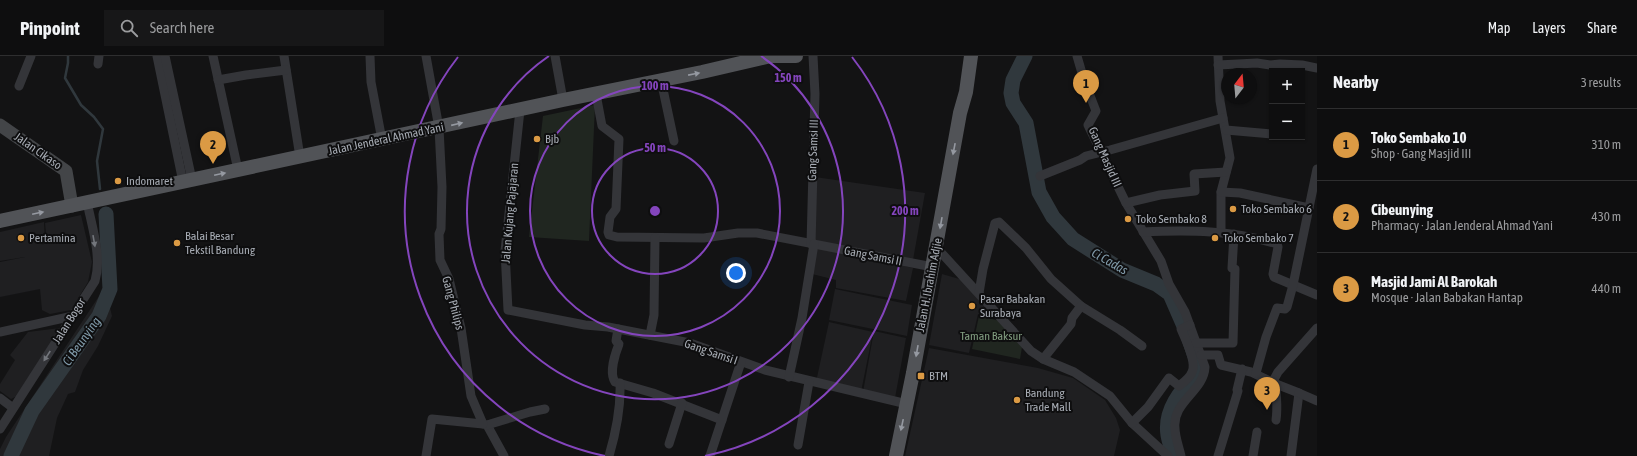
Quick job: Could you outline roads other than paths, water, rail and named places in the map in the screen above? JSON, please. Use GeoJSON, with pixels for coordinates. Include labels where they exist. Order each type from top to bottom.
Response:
{"type":"FeatureCollection","features":[{"type":"Feature","properties":{"kind":"main road","name":"Jalan Jenderal Ahmad Yani"},"geometry":{"type":"LineString","coordinates":[[0,221],[660,80],[736,60],[771,56],[796,56]]}},
{"type":"Feature","properties":{"kind":"main road","name":"Jalan H. Ibrahim Adjie"},"geometry":{"type":"LineString","coordinates":[[960,113],[957,101],[962,56]]}},
{"type":"Feature","properties":{"kind":"main road","name":"Jalan H. Ibrahim Adjie"},"geometry":{"type":"LineString","coordinates":[[896,456],[972,56]]}},
{"type":"Feature","properties":{"kind":"street"},"geometry":{"type":"LineString","coordinates":[[18,86],[30,56]]}},
{"type":"Feature","properties":{"kind":"street"},"geometry":{"type":"LineString","coordinates":[[157,56],[187,181]]}},
{"type":"Feature","properties":{"kind":"street"},"geometry":{"type":"LineString","coordinates":[[165,56],[187,181]]}},
{"type":"Feature","properties":{"kind":"street"},"geometry":{"type":"LineString","coordinates":[[213,56],[238,170]]}},
{"type":"Feature","properties":{"kind":"street"},"geometry":{"type":"LineString","coordinates":[[284,56],[300,157]]}},
{"type":"Feature","properties":{"kind":"street"},"geometry":{"type":"LineString","coordinates":[[370,56],[371,82],[382,140]]}},
{"type":"Feature","properties":{"kind":"street","name":"Gang Philips"},"geometry":{"type":"LineString","coordinates":[[426,56],[439,128],[442,188],[441,229],[439,234],[440,260],[449,279],[461,328],[471,396],[485,425],[504,456]]}},
{"type":"Feature","properties":{"kind":"street"},"geometry":{"type":"LineString","coordinates":[[554,56],[563,100]]}},
{"type":"Feature","properties":{"kind":"street","name":"Gang Samsi III"},"geometry":{"type":"LineString","coordinates":[[789,377],[802,318],[812,241],[815,94],[813,56]]}},
{"type":"Feature","properties":{"kind":"street","name":"Gang Masjid III"},"geometry":{"type":"LineString","coordinates":[[1077,56],[1096,111],[1088,125],[1126,203],[1161,261],[1169,284],[1184,312],[1187,326]]}},
{"type":"Feature","properties":{"kind":"street"},"geometry":{"type":"LineString","coordinates":[[1220,232],[1221,192],[1230,158],[1223,118],[1218,60],[1270,65],[1302,61],[1317,68]]}},
{"type":"Feature","properties":{"kind":"street"},"geometry":{"type":"LineString","coordinates":[[218,80],[246,74],[286,70]]}},
{"type":"Feature","properties":{"kind":"street"},"geometry":{"type":"LineString","coordinates":[[660,80],[674,141]]}},
{"type":"Feature","properties":{"kind":"street","name":"Gang Samsi II"},"geometry":{"type":"LineString","coordinates":[[596,94],[602,126],[619,139],[616,209],[610,217],[608,234],[617,237],[704,238],[738,233],[757,233],[812,241],[933,267]]}},
{"type":"Feature","properties":{"kind":"street","name":"Jalan Kujang Pajajaran"},"geometry":{"type":"LineString","coordinates":[[513,312],[508,309],[505,251],[520,110]]}},
{"type":"Feature","properties":{"kind":"street"},"geometry":{"type":"LineString","coordinates":[[1040,176],[1080,160],[1086,156],[1223,118]]}},
{"type":"Feature","properties":{"kind":"street","name":"Jalan Cikaso"},"geometry":{"type":"LineString","coordinates":[[0,125],[66,171],[68,174],[72,206]]}},
{"type":"Feature","properties":{"kind":"street"},"geometry":{"type":"LineString","coordinates":[[1226,130],[1269,134]]}},
{"type":"Feature","properties":{"kind":"street"},"geometry":{"type":"LineString","coordinates":[[1256,374],[1266,337],[1277,308],[1286,308],[1294,284],[1317,169]]}},
{"type":"Feature","properties":{"kind":"street"},"geometry":{"type":"LineString","coordinates":[[1126,203],[1160,194],[1195,191],[1194,174],[1226,172]]}},
{"type":"Feature","properties":{"kind":"street"},"geometry":{"type":"LineString","coordinates":[[1221,192],[1240,194],[1309,208]]}},
{"type":"Feature","properties":{"kind":"street","name":"Jalan Bogor"},"geometry":{"type":"LineString","coordinates":[[0,428],[74,316],[95,281],[98,272],[98,262],[87,202]]}},
{"type":"Feature","properties":{"kind":"street"},"geometry":{"type":"LineString","coordinates":[[979,293],[989,244],[995,223],[999,222],[1026,248],[1051,279],[1081,306],[1120,330],[1142,346]]}},
{"type":"Feature","properties":{"kind":"street"},"geometry":{"type":"LineString","coordinates":[[1143,232],[1220,232],[1277,244],[1278,247],[1273,275],[1317,295]]}},
{"type":"Feature","properties":{"kind":"street"},"geometry":{"type":"LineString","coordinates":[[1196,343],[1233,343],[1235,269],[1232,268],[1234,234]]}},
{"type":"Feature","properties":{"kind":"street"},"geometry":{"type":"LineString","coordinates":[[650,335],[654,315],[655,238]]}},
{"type":"Feature","properties":{"kind":"street"},"geometry":{"type":"LineString","coordinates":[[936,247],[1031,351],[1044,359],[1074,372],[1110,396],[1132,423],[1168,456]]}},
{"type":"Feature","properties":{"kind":"street"},"geometry":{"type":"LineString","coordinates":[[1044,359],[1071,324],[1072,318],[1081,306]]}},
{"type":"Feature","properties":{"kind":"street","name":"Gang Samsi I"},"geometry":{"type":"LineString","coordinates":[[513,312],[585,325],[618,329],[690,343],[741,362],[789,377],[907,404]]}},
{"type":"Feature","properties":{"kind":"street"},"geometry":{"type":"LineString","coordinates":[[0,332],[74,316]]}},
{"type":"Feature","properties":{"kind":"street"},"geometry":{"type":"LineString","coordinates":[[1132,423],[1148,407],[1169,378],[1179,386],[1188,379],[1192,373],[1193,363],[1186,339],[1181,329],[1187,326],[1201,355],[1205,367],[1205,374],[1201,382],[1184,401],[1178,412],[1175,425],[1181,456]]}},
{"type":"Feature","properties":{"kind":"street"},"geometry":{"type":"LineString","coordinates":[[1276,420],[1278,408],[1276,404],[1274,383],[1278,372],[1317,328]]}},
{"type":"Feature","properties":{"kind":"street"},"geometry":{"type":"LineString","coordinates":[[618,329],[616,341],[619,344],[615,357],[613,379],[615,382],[682,403],[722,420]]}},
{"type":"Feature","properties":{"kind":"street"},"geometry":{"type":"LineString","coordinates":[[1201,355],[1218,355],[1221,365],[1242,369],[1256,374],[1317,401]]}},
{"type":"Feature","properties":{"kind":"street"},"geometry":{"type":"LineString","coordinates":[[710,456],[741,362]]}},
{"type":"Feature","properties":{"kind":"street"},"geometry":{"type":"LineString","coordinates":[[1218,456],[1238,391],[1242,369]]}},
{"type":"Feature","properties":{"kind":"street"},"geometry":{"type":"LineString","coordinates":[[798,445],[809,382]]}},
{"type":"Feature","properties":{"kind":"street"},"geometry":{"type":"LineString","coordinates":[[609,456],[621,403],[620,383]]}},
{"type":"Feature","properties":{"kind":"street"},"geometry":{"type":"LineString","coordinates":[[1291,456],[1299,393]]}},
{"type":"Feature","properties":{"kind":"street"},"geometry":{"type":"LineString","coordinates":[[0,398],[14,408]]}},
{"type":"Feature","properties":{"kind":"street"},"geometry":{"type":"LineString","coordinates":[[669,444],[682,403]]}},
{"type":"Feature","properties":{"kind":"street"},"geometry":{"type":"LineString","coordinates":[[426,456],[432,419],[485,425],[545,409]]}},
{"type":"Feature","properties":{"kind":"street"},"geometry":{"type":"LineString","coordinates":[[1253,456],[1257,432]]}},
{"type":"Feature","properties":{"kind":"waterway","name":"Ci Beunying"},"geometry":{"type":"LineString","coordinates":[[68,56],[65,78],[81,105],[94,117],[103,129],[97,161],[100,189]]}},
{"type":"Feature","properties":{"kind":"waterway","name":"Ci Cadas"},"geometry":{"type":"LineString","coordinates":[[1025,56],[1013,80],[1011,93],[1013,103],[1026,123],[1039,192],[1053,217],[1073,239],[1122,270],[1156,284],[1170,294],[1187,333],[1197,362],[1197,374],[1185,387],[1171,409],[1167,426],[1174,456]]}},
{"type":"Feature","properties":{"kind":"waterway","name":"Ci Beunying"},"geometry":{"type":"LineString","coordinates":[[11,456],[32,411],[99,316],[110,289],[106,214]]}},
{"type":"Feature","properties":{"kind":"place","name":"Toko Sembako 10"},"geometry":{"type":"Point","coordinates":[1086,103]}},
{"type":"Feature","properties":{"kind":"place","name":"Bjb"},"geometry":{"type":"Point","coordinates":[537,139]}},
{"type":"Feature","properties":{"kind":"place","name":"Cibeunying"},"geometry":{"type":"Point","coordinates":[213,164]}},
{"type":"Feature","properties":{"kind":"place","name":"Indomaret"},"geometry":{"type":"Point","coordinates":[118,181]}},
{"type":"Feature","properties":{"kind":"place","name":"Toko Sembako 6"},"geometry":{"type":"Point","coordinates":[1233,209]}},
{"type":"Feature","properties":{"kind":"place","name":"Toko Sembako 8"},"geometry":{"type":"Point","coordinates":[1128,219]}},
{"type":"Feature","properties":{"kind":"place","name":"Pertamina"},"geometry":{"type":"Point","coordinates":[21,238]}},
{"type":"Feature","properties":{"kind":"place","name":"Toko Sembako 7"},"geometry":{"type":"Point","coordinates":[1215,238]}},
{"type":"Feature","properties":{"kind":"place","name":"Balai Besar Tekstil Bandung"},"geometry":{"type":"Point","coordinates":[177,243]}},
{"type":"Feature","properties":{"kind":"place","name":"Pasar Babakan Surabaya"},"geometry":{"type":"Point","coordinates":[972,306]}},
{"type":"Feature","properties":{"kind":"place","name":"BTM"},"geometry":{"type":"Point","coordinates":[921,376]}},
{"type":"Feature","properties":{"kind":"place","name":"Bandung Trade Mall"},"geometry":{"type":"Point","coordinates":[1017,400]}},
{"type":"Feature","properties":{"kind":"place","name":"Masjid Jami Al Barokah"},"geometry":{"type":"Point","coordinates":[1267,410]}},
{"type":"Feature","properties":{"kind":"park label","name":"Taman Baksur"},"geometry":{"type":"Point","coordinates":[991,336]}}]}
